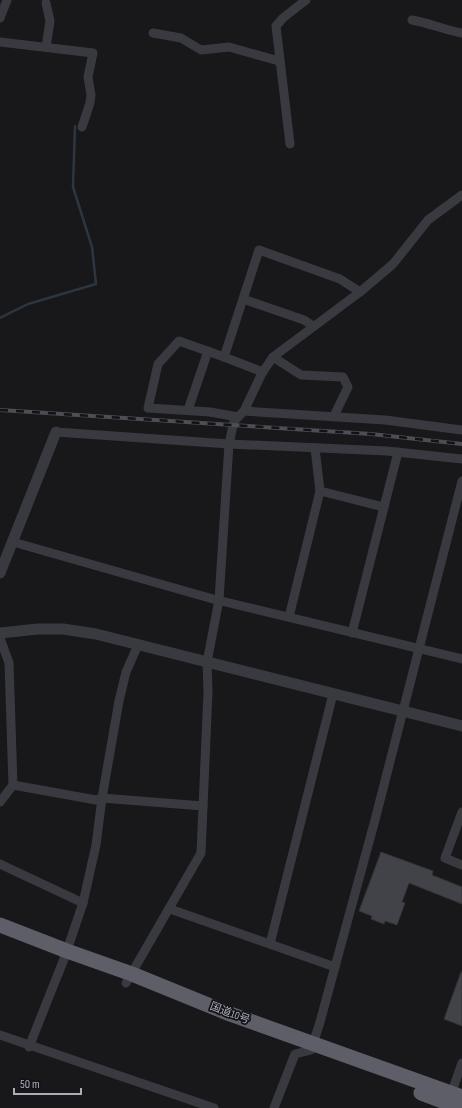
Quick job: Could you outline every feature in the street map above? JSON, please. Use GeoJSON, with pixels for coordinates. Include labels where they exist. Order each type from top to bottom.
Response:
{"type":"FeatureCollection","features":[{"type":"Feature","properties":{"kind":"highway","name":"国道10号"},"geometry":{"type":"LineString","coordinates":[[0,925],[65,955]]}},
{"type":"Feature","properties":{"kind":"highway","name":"国道10号"},"geometry":{"type":"LineString","coordinates":[[0,935],[65,955],[230,1014],[312,1047],[456,1100]]}},
{"type":"Feature","properties":{"kind":"street"},"geometry":{"type":"LineString","coordinates":[[0,18],[7,0]]}},
{"type":"Feature","properties":{"kind":"street"},"geometry":{"type":"LineString","coordinates":[[290,144],[276,26],[283,18],[306,0]]}},
{"type":"Feature","properties":{"kind":"street"},"geometry":{"type":"LineString","coordinates":[[46,3],[50,20],[46,47]]}},
{"type":"Feature","properties":{"kind":"street"},"geometry":{"type":"LineString","coordinates":[[412,20],[430,24],[443,30],[462,33]]}},
{"type":"Feature","properties":{"kind":"street"},"geometry":{"type":"LineString","coordinates":[[153,33],[181,38],[201,50],[229,47],[279,61]]}},
{"type":"Feature","properties":{"kind":"street"},"geometry":{"type":"LineString","coordinates":[[0,42],[93,52],[88,77],[91,95],[90,103],[82,127]]}},
{"type":"Feature","properties":{"kind":"street"},"geometry":{"type":"LineString","coordinates":[[129,978],[201,853],[208,692],[207,662],[219,600],[230,444],[234,421],[241,414],[263,372],[273,357],[360,292],[401,256],[428,220],[462,194]]}},
{"type":"Feature","properties":{"kind":"street"},"geometry":{"type":"LineString","coordinates":[[224,357],[258,250],[340,279],[360,292]]}},
{"type":"Feature","properties":{"kind":"street"},"geometry":{"type":"LineString","coordinates":[[243,299],[304,320],[313,326]]}},
{"type":"Feature","properties":{"kind":"street"},"geometry":{"type":"LineString","coordinates":[[263,372],[178,341],[158,364],[148,408],[241,414],[334,416],[385,420],[462,430]]}},
{"type":"Feature","properties":{"kind":"street"},"geometry":{"type":"LineString","coordinates":[[188,410],[208,351]]}},
{"type":"Feature","properties":{"kind":"street"},"geometry":{"type":"LineString","coordinates":[[273,357],[301,375],[342,376],[348,387],[334,416]]}},
{"type":"Feature","properties":{"kind":"street"},"geometry":{"type":"LineString","coordinates":[[1,570],[56,432],[230,444],[398,452],[462,459]]}},
{"type":"Feature","properties":{"kind":"street"},"geometry":{"type":"LineString","coordinates":[[289,617],[320,491],[315,448]]}},
{"type":"Feature","properties":{"kind":"street"},"geometry":{"type":"LineString","coordinates":[[352,632],[398,452]]}},
{"type":"Feature","properties":{"kind":"street"},"geometry":{"type":"LineString","coordinates":[[274,1108],[295,1054],[312,1047],[404,712],[462,481]]}},
{"type":"Feature","properties":{"kind":"street"},"geometry":{"type":"LineString","coordinates":[[320,491],[384,507]]}},
{"type":"Feature","properties":{"kind":"street"},"geometry":{"type":"LineString","coordinates":[[13,542],[219,600],[462,659]]}},
{"type":"Feature","properties":{"kind":"street"},"geometry":{"type":"LineString","coordinates":[[0,634],[38,628],[63,628],[138,645],[462,726]]}},
{"type":"Feature","properties":{"kind":"street"},"geometry":{"type":"LineString","coordinates":[[0,638],[8,663],[13,785],[0,802]]}},
{"type":"Feature","properties":{"kind":"street"},"geometry":{"type":"LineString","coordinates":[[30,1047],[83,903],[96,845],[102,798],[126,672],[138,645]]}},
{"type":"Feature","properties":{"kind":"street"},"geometry":{"type":"LineString","coordinates":[[270,944],[334,694]]}},
{"type":"Feature","properties":{"kind":"street"},"geometry":{"type":"LineString","coordinates":[[13,785],[96,800],[102,798],[203,806]]}},
{"type":"Feature","properties":{"kind":"street"},"geometry":{"type":"LineString","coordinates":[[462,812],[445,858],[462,865]]}},
{"type":"Feature","properties":{"kind":"street"},"geometry":{"type":"LineString","coordinates":[[0,864],[83,903]]}},
{"type":"Feature","properties":{"kind":"street"},"geometry":{"type":"LineString","coordinates":[[170,909],[335,967]]}},
{"type":"Feature","properties":{"kind":"street"},"geometry":{"type":"LineString","coordinates":[[0,1035],[30,1047],[214,1108]]}},
{"type":"Feature","properties":{"kind":"street"},"geometry":{"type":"LineString","coordinates":[[456,1100],[462,1063]]}},
{"type":"Feature","properties":{"kind":"building"},"geometry":{"type":"Polygon","coordinates":[[[381,852],[433,871],[432,875],[462,887],[462,904],[409,883],[402,902],[405,903],[397,925],[385,921],[384,924],[371,919],[372,916],[359,911],[381,852]]]}},
{"type":"Feature","properties":{"kind":"building"},"geometry":{"type":"Polygon","coordinates":[[[462,972],[462,1026],[444,1019],[462,972]]]}},
{"type":"Feature","properties":{"kind":"waterway"},"geometry":{"type":"LineString","coordinates":[[0,318],[28,304],[96,284],[92,247],[73,187],[75,126]]}},
{"type":"Feature","properties":{"kind":"railway"},"geometry":{"type":"LineString","coordinates":[[0,410],[371,434],[462,444]]}}]}
